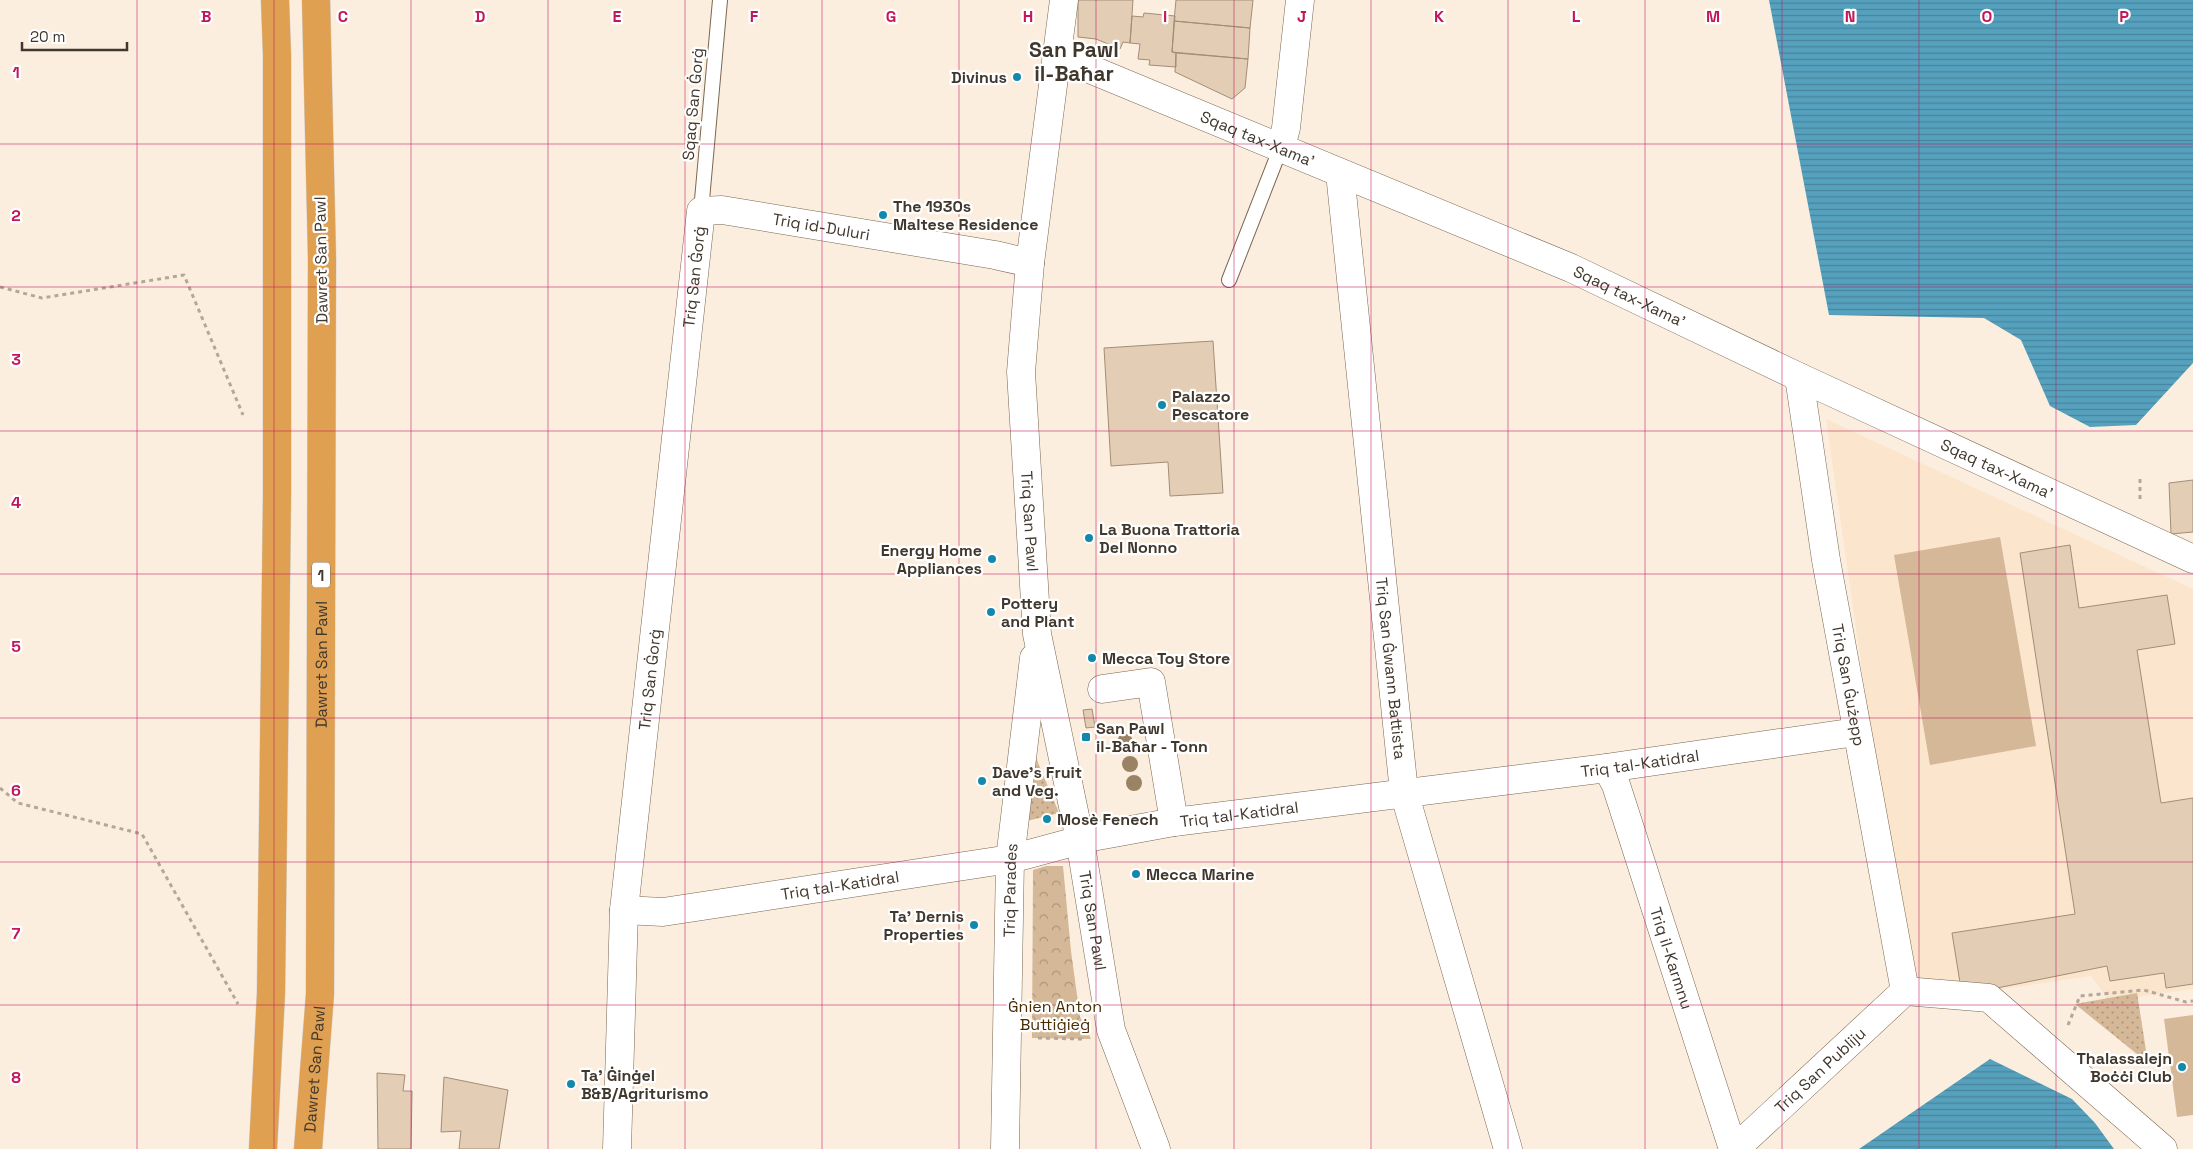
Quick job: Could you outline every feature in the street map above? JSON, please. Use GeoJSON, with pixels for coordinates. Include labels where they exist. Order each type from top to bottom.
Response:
{"type":"FeatureCollection","features":[{"type":"Feature","properties":{"kind":"highway"},"geometry":{"type":"LineString","coordinates":[[263,1149],[270,1023],[277,496],[277,75],[275,0]]}},
{"type":"Feature","properties":{"kind":"highway","name":"Dawret San Pawl"},"geometry":{"type":"LineString","coordinates":[[308,1149],[320,994],[322,258],[316,0]]}},
{"type":"Feature","properties":{"kind":"street","name":"Triq San Pawl"},"geometry":{"type":"LineString","coordinates":[[1064,0],[1030,263],[1021,372],[1037,634],[1080,840],[1111,1030],[1156,1149]]}},
{"type":"Feature","properties":{"kind":"street"},"geometry":{"type":"LineString","coordinates":[[1281,147],[1286,128],[1300,0]]}},
{"type":"Feature","properties":{"kind":"street","name":"Sqaq tax-Xama'"},"geometry":{"type":"LineString","coordinates":[[1056,55],[1571,268],[1800,377],[2193,559]]}},
{"type":"Feature","properties":{"kind":"street","name":"Triq San Ġwann Battista"},"geometry":{"type":"LineString","coordinates":[[1340,173],[1404,792],[1508,1149]]}},
{"type":"Feature","properties":{"kind":"street","name":"Triq id-Duluri"},"geometry":{"type":"LineString","coordinates":[[701,211],[722,210],[995,255],[1030,263]]}},
{"type":"Feature","properties":{"kind":"street","name":"Triq San Ġorġ"},"geometry":{"type":"LineString","coordinates":[[617,1149],[624,910],[701,211]]}},
{"type":"Feature","properties":{"kind":"street","name":"Triq San Ġużepp"},"geometry":{"type":"LineString","coordinates":[[1800,377],[1826,560],[1905,992]]}},
{"type":"Feature","properties":{"kind":"street","name":"Triq Parades"},"geometry":{"type":"LineString","coordinates":[[1005,1149],[1010,859],[1037,634]]}},
{"type":"Feature","properties":{"kind":"street"},"geometry":{"type":"LineString","coordinates":[[1102,689],[1151,682],[1174,822]]}},
{"type":"Feature","properties":{"kind":"street","name":"Triq tal-Katidral"},"geometry":{"type":"LineString","coordinates":[[624,910],[663,912],[1010,859],[1080,840],[1174,822],[1608,768],[1856,732]]}},
{"type":"Feature","properties":{"kind":"street","name":"Triq il-Karmnu"},"geometry":{"type":"LineString","coordinates":[[1608,768],[1616,785],[1734,1149]]}},
{"type":"Feature","properties":{"kind":"street"},"geometry":{"type":"LineString","coordinates":[[1905,992],[1989,998],[2164,1149]]}},
{"type":"Feature","properties":{"kind":"street","name":"Triq San Publiju"},"geometry":{"type":"LineString","coordinates":[[1734,1149],[1905,992]]}},
{"type":"Feature","properties":{"kind":"lane","name":"Sqaq San Ġorġ"},"geometry":{"type":"LineString","coordinates":[[701,211],[720,0]]}},
{"type":"Feature","properties":{"kind":"lane"},"geometry":{"type":"LineString","coordinates":[[1229,280],[1281,147]]}},
{"type":"Feature","properties":{"kind":"path"},"geometry":{"type":"LineString","coordinates":[[0,287],[42,298],[184,275],[246,421]]}},
{"type":"Feature","properties":{"kind":"path"},"geometry":{"type":"LineString","coordinates":[[0,788],[18,803],[142,834],[240,1008],[270,1023]]}},
{"type":"Feature","properties":{"kind":"path"},"geometry":{"type":"LineString","coordinates":[[2056,1056],[2080,996],[2144,990],[2186,1002],[2193,1001]]}},
{"type":"Feature","properties":{"kind":"path"},"geometry":{"type":"LineString","coordinates":[[1007,1048],[1032,1038],[1091,1039],[1118,1049]]}},
{"type":"Feature","properties":{"kind":"shaded area"},"geometry":{"type":"Polygon","coordinates":[[[1826,419],[2193,589],[2193,989],[2109,1001],[2091,976],[1910,1003],[1826,419]]]}},
{"type":"Feature","properties":{"kind":"green space"},"geometry":{"type":"Polygon","coordinates":[[[2000,537],[2036,746],[1930,765],[1894,555],[2000,537]]]}},
{"type":"Feature","properties":{"kind":"green space"},"geometry":{"type":"Polygon","coordinates":[[[1032,748],[1059,813],[1027,821],[1032,748]]]}},
{"type":"Feature","properties":{"kind":"green space","name":"Ġnien Anton Buttiġieġ"},"geometry":{"type":"Polygon","coordinates":[[[1046,866],[1063,866],[1071,951],[1080,1017],[1091,1039],[1032,1038],[1033,870],[1046,866]]]}},
{"type":"Feature","properties":{"kind":"green space"},"geometry":{"type":"Polygon","coordinates":[[[2137,993],[2148,1063],[2075,1004],[2137,993]]]}},
{"type":"Feature","properties":{"kind":"green space","name":"Thalassalejn Boċċi Club"},"geometry":{"type":"Polygon","coordinates":[[[2193,1015],[2193,1115],[2177,1117],[2164,1019],[2193,1015]]]}},
{"type":"Feature","properties":{"kind":"water"},"geometry":{"type":"Polygon","coordinates":[[[1769,0],[2193,0],[2193,363],[2136,425],[2090,427],[2050,406],[2021,340],[1984,318],[1829,315],[1769,0]]]}},
{"type":"Feature","properties":{"kind":"water"},"geometry":{"type":"Polygon","coordinates":[[[1990,1059],[2072,1099],[2095,1123],[2114,1149],[1859,1149],[1990,1059]]]}},
{"type":"Feature","properties":{"kind":"building"},"geometry":{"type":"Polygon","coordinates":[[[1078,0],[1133,0],[1130,43],[1123,42],[1120,49],[1096,39],[1078,37],[1078,0]]]}},
{"type":"Feature","properties":{"kind":"building"},"geometry":{"type":"Polygon","coordinates":[[[1176,0],[1253,0],[1250,28],[1174,21],[1176,0]]]}},
{"type":"Feature","properties":{"kind":"building"},"geometry":{"type":"Polygon","coordinates":[[[1144,13],[1175,16],[1172,52],[1176,53],[1176,67],[1149,65],[1150,60],[1138,59],[1140,44],[1130,43],[1132,16],[1143,17],[1144,13]]]}},
{"type":"Feature","properties":{"kind":"building"},"geometry":{"type":"Polygon","coordinates":[[[1174,21],[1250,28],[1248,59],[1172,52],[1174,21]]]}},
{"type":"Feature","properties":{"kind":"building"},"geometry":{"type":"Polygon","coordinates":[[[1176,53],[1248,59],[1245,88],[1232,99],[1175,72],[1176,53]]]}},
{"type":"Feature","properties":{"kind":"building","name":"Palazzo Pescatore"},"geometry":{"type":"Polygon","coordinates":[[[1213,341],[1223,493],[1170,496],[1168,462],[1111,466],[1104,348],[1213,341]]]}},
{"type":"Feature","properties":{"kind":"building"},"geometry":{"type":"Polygon","coordinates":[[[2193,480],[2193,532],[2171,534],[2169,483],[2193,480]]]}},
{"type":"Feature","properties":{"kind":"building"},"geometry":{"type":"Polygon","coordinates":[[[2070,545],[2079,608],[2167,595],[2175,644],[2137,650],[2161,803],[2193,798],[2193,984],[2166,988],[2164,973],[2110,981],[2107,966],[1962,995],[1952,933],[2075,914],[2020,553],[2070,545]]]}},
{"type":"Feature","properties":{"kind":"building"},"geometry":{"type":"Polygon","coordinates":[[[1092,709],[1095,727],[1086,728],[1083,710],[1092,709]]]}},
{"type":"Feature","properties":{"kind":"building"},"geometry":{"type":"Polygon","coordinates":[[[377,1073],[405,1075],[403,1091],[412,1091],[411,1149],[378,1149],[377,1073]]]}},
{"type":"Feature","properties":{"kind":"building"},"geometry":{"type":"Polygon","coordinates":[[[444,1077],[508,1090],[499,1149],[459,1149],[461,1131],[441,1132],[444,1077]]]}},
{"type":"Feature","properties":{"kind":"place","name":"Divinus"},"geometry":{"type":"Point","coordinates":[1017,77]}},
{"type":"Feature","properties":{"kind":"place","name":"The 1930s Maltese Residence"},"geometry":{"type":"Point","coordinates":[883,215]}},
{"type":"Feature","properties":{"kind":"place","name":"Palazzo Pescatore"},"geometry":{"type":"Point","coordinates":[1162,405]}},
{"type":"Feature","properties":{"kind":"place","name":"La Buona Trattoria Del Nonno"},"geometry":{"type":"Point","coordinates":[1089,538]}},
{"type":"Feature","properties":{"kind":"place","name":"Energy Home Appliances"},"geometry":{"type":"Point","coordinates":[992,559]}},
{"type":"Feature","properties":{"kind":"place","name":"Pottery and Plant"},"geometry":{"type":"Point","coordinates":[991,612]}},
{"type":"Feature","properties":{"kind":"place","name":"Mecca Toy Store"},"geometry":{"type":"Point","coordinates":[1092,658]}},
{"type":"Feature","properties":{"kind":"place","name":"San Pawl il-Baħar - Tonn"},"geometry":{"type":"Point","coordinates":[1086,737]}},
{"type":"Feature","properties":{"kind":"place","name":"Dave's Fruit and Veg."},"geometry":{"type":"Point","coordinates":[982,781]}},
{"type":"Feature","properties":{"kind":"place","name":"Mosè Fenech"},"geometry":{"type":"Point","coordinates":[1047,819]}},
{"type":"Feature","properties":{"kind":"place","name":"Mecca Marine"},"geometry":{"type":"Point","coordinates":[1136,874]}},
{"type":"Feature","properties":{"kind":"place","name":"Ta' Dernis Properties"},"geometry":{"type":"Point","coordinates":[974,925]}},
{"type":"Feature","properties":{"kind":"place","name":"Thalassalejn Boċċi Club"},"geometry":{"type":"Point","coordinates":[2182,1067]}},
{"type":"Feature","properties":{"kind":"place","name":"Ta' Ġinġel B&B/Agriturismo"},"geometry":{"type":"Point","coordinates":[571,1084]}},
{"type":"Feature","properties":{"kind":"district","name":"San Pawl il-Baħar"},"geometry":{"type":"Point","coordinates":[1074,61]}}]}
